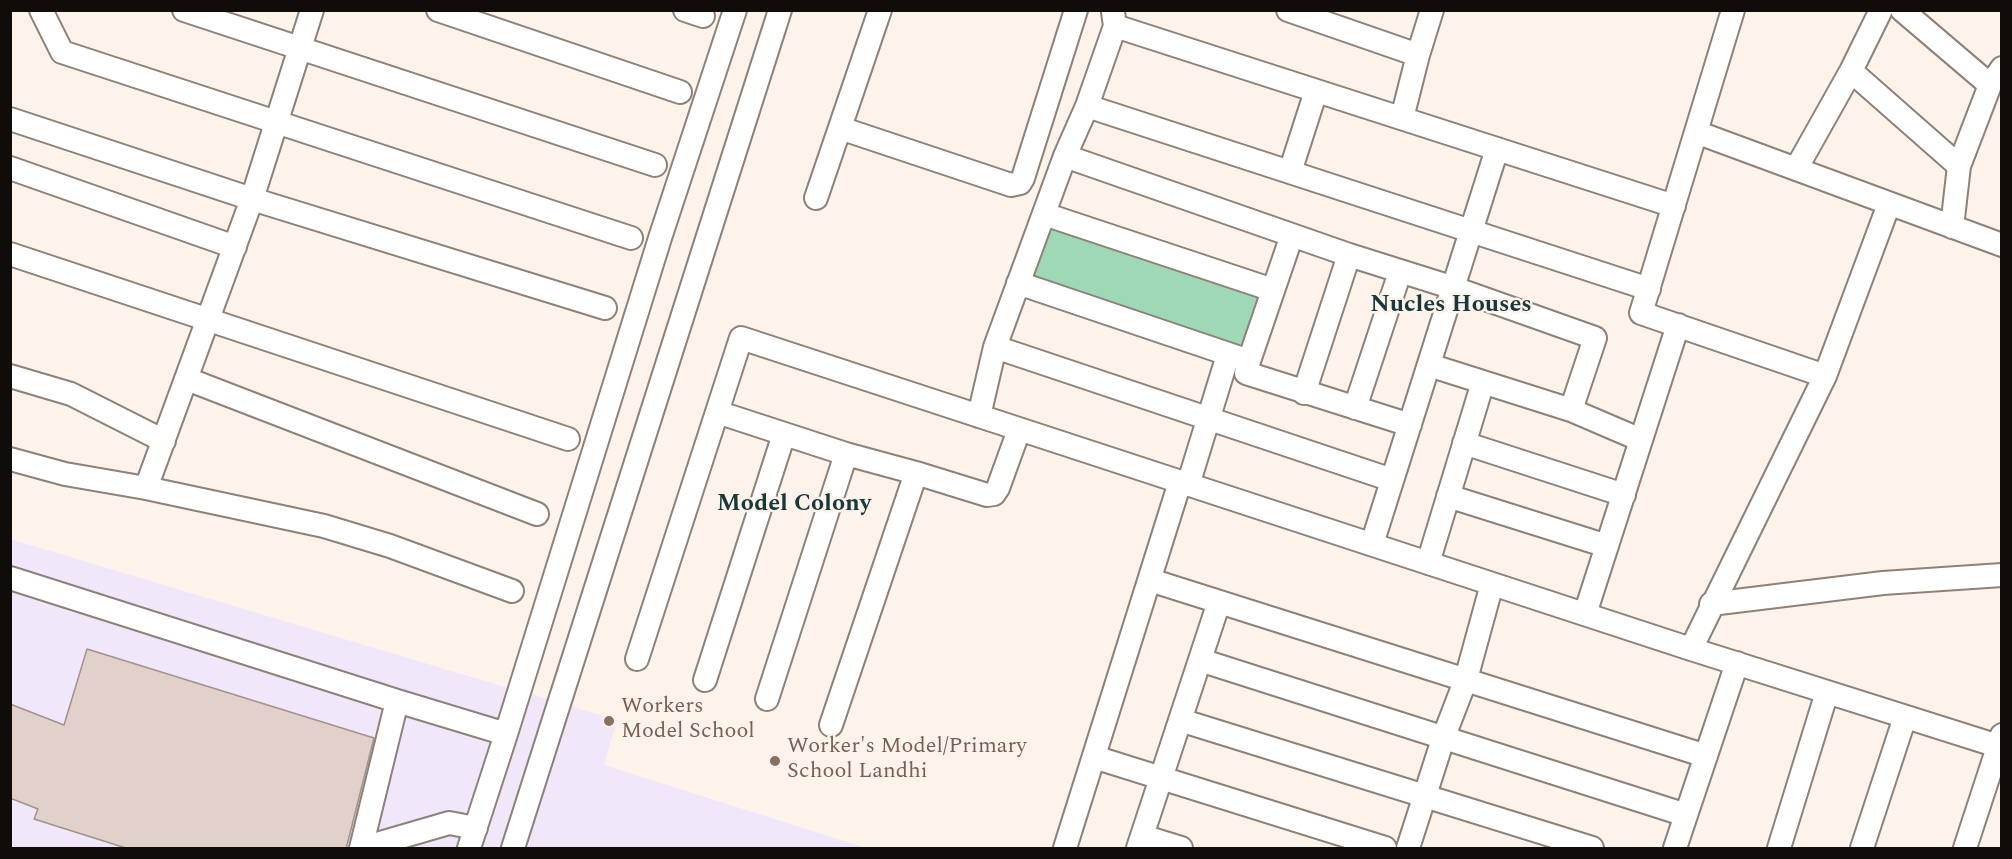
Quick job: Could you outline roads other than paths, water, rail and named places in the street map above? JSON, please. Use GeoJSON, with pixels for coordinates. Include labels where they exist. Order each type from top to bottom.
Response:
{"type":"FeatureCollection","features":[{"type":"Feature","properties":{"kind":"street"},"geometry":{"type":"LineString","coordinates":[[41,10],[62,52],[631,238]]}},
{"type":"Feature","properties":{"kind":"street"},"geometry":{"type":"LineString","coordinates":[[184,10],[655,165]]}},
{"type":"Feature","properties":{"kind":"street"},"geometry":{"type":"LineString","coordinates":[[146,488],[252,199],[312,10]]}},
{"type":"Feature","properties":{"kind":"street"},"geometry":{"type":"LineString","coordinates":[[438,10],[680,92]]}},
{"type":"Feature","properties":{"kind":"street"},"geometry":{"type":"LineString","coordinates":[[397,701],[362,849],[449,823],[472,838],[657,249],[735,10]]}},
{"type":"Feature","properties":{"kind":"street"},"geometry":{"type":"LineString","coordinates":[[513,849],[780,10]]}},
{"type":"Feature","properties":{"kind":"street"},"geometry":{"type":"LineString","coordinates":[[816,198],[880,10]]}},
{"type":"Feature","properties":{"kind":"street"},"geometry":{"type":"LineString","coordinates":[[840,129],[1011,185],[1020,183],[1076,10]]}},
{"type":"Feature","properties":{"kind":"street"},"geometry":{"type":"LineString","coordinates":[[1288,10],[1418,55]]}},
{"type":"Feature","properties":{"kind":"street"},"geometry":{"type":"LineString","coordinates":[[1402,118],[1432,10]]}},
{"type":"Feature","properties":{"kind":"street"},"geometry":{"type":"LineString","coordinates":[[1733,10],[1641,313],[1825,376]]}},
{"type":"Feature","properties":{"kind":"street"},"geometry":{"type":"LineString","coordinates":[[1796,169],[1851,71],[1881,10]]}},
{"type":"Feature","properties":{"kind":"street"},"geometry":{"type":"LineString","coordinates":[[1902,10],[1996,76],[1959,166],[1952,227]]}},
{"type":"Feature","properties":{"kind":"street"},"geometry":{"type":"LineString","coordinates":[[979,416],[995,347],[1065,156],[1087,106],[1114,18],[1316,91],[1674,206]]}},
{"type":"Feature","properties":{"kind":"street"},"geometry":{"type":"LineString","coordinates":[[1851,71],[1959,166]]}},
{"type":"Feature","properties":{"kind":"street"},"geometry":{"type":"LineString","coordinates":[[1290,172],[1316,91]]}},
{"type":"Feature","properties":{"kind":"street"},"geometry":{"type":"LineString","coordinates":[[1087,106],[1649,289]]}},
{"type":"Feature","properties":{"kind":"street"},"geometry":{"type":"LineString","coordinates":[[10,119],[252,199],[605,308]]}},
{"type":"Feature","properties":{"kind":"street"},"geometry":{"type":"LineString","coordinates":[[1696,132],[2001,245]]}},
{"type":"Feature","properties":{"kind":"street"},"geometry":{"type":"LineString","coordinates":[[1372,544],[1497,149]]}},
{"type":"Feature","properties":{"kind":"street"},"geometry":{"type":"LineString","coordinates":[[1065,156],[1595,338],[1571,410]]}},
{"type":"Feature","properties":{"kind":"street"},"geometry":{"type":"LineString","coordinates":[[10,168],[234,247]]}},
{"type":"Feature","properties":{"kind":"street"},"geometry":{"type":"LineString","coordinates":[[1691,649],[1825,376],[1889,204]]}},
{"type":"Feature","properties":{"kind":"street"},"geometry":{"type":"LineString","coordinates":[[1044,214],[1273,290]]}},
{"type":"Feature","properties":{"kind":"street"},"geometry":{"type":"LineString","coordinates":[[1065,849],[1150,580],[1184,483],[1208,419],[1273,290],[1292,235]]}},
{"type":"Feature","properties":{"kind":"street"},"geometry":{"type":"LineString","coordinates":[[10,254],[568,439]]}},
{"type":"Feature","properties":{"kind":"street"},"geometry":{"type":"LineString","coordinates":[[1304,393],[1349,255]]}},
{"type":"Feature","properties":{"kind":"street"},"geometry":{"type":"LineString","coordinates":[[1354,408],[1400,272]]}},
{"type":"Feature","properties":{"kind":"street"},"geometry":{"type":"LineString","coordinates":[[1018,283],[1238,358],[1246,374],[1410,425]]}},
{"type":"Feature","properties":{"kind":"street"},"geometry":{"type":"LineString","coordinates":[[1585,614],[1678,326]]}},
{"type":"Feature","properties":{"kind":"street"},"geometry":{"type":"LineString","coordinates":[[637,659],[741,338],[1691,649],[1905,717],[2000,740],[1965,849]]}},
{"type":"Feature","properties":{"kind":"street"},"geometry":{"type":"LineString","coordinates":[[995,347],[1392,480]]}},
{"type":"Feature","properties":{"kind":"street"},"geometry":{"type":"LineString","coordinates":[[1429,364],[1571,410],[1641,440]]}},
{"type":"Feature","properties":{"kind":"street"},"geometry":{"type":"LineString","coordinates":[[10,376],[70,394],[164,441]]}},
{"type":"Feature","properties":{"kind":"street"},"geometry":{"type":"LineString","coordinates":[[187,379],[537,514]]}},
{"type":"Feature","properties":{"kind":"street"},"geometry":{"type":"LineString","coordinates":[[1428,563],[1484,382]]}},
{"type":"Feature","properties":{"kind":"street"},"geometry":{"type":"LineString","coordinates":[[717,412],[846,454],[987,495],[994,494],[998,488],[1019,430]]}},
{"type":"Feature","properties":{"kind":"street"},"geometry":{"type":"LineString","coordinates":[[705,680],[784,434]]}},
{"type":"Feature","properties":{"kind":"street"},"geometry":{"type":"LineString","coordinates":[[1464,443],[1624,495]]}},
{"type":"Feature","properties":{"kind":"street"},"geometry":{"type":"LineString","coordinates":[[767,699],[846,454]]}},
{"type":"Feature","properties":{"kind":"street"},"geometry":{"type":"LineString","coordinates":[[10,459],[65,474],[146,488],[324,526],[390,546],[512,591]]}},
{"type":"Feature","properties":{"kind":"street"},"geometry":{"type":"LineString","coordinates":[[831,725],[916,473]]}},
{"type":"Feature","properties":{"kind":"street"},"geometry":{"type":"LineString","coordinates":[[1448,496],[1607,546]]}},
{"type":"Feature","properties":{"kind":"street"},"geometry":{"type":"LineString","coordinates":[[1712,604],[1883,583],[2001,575]]}},
{"type":"Feature","properties":{"kind":"street"},"geometry":{"type":"LineString","coordinates":[[10,578],[506,734]]}},
{"type":"Feature","properties":{"kind":"street"},"geometry":{"type":"LineString","coordinates":[[1150,580],[1706,756]]}},
{"type":"Feature","properties":{"kind":"street"},"geometry":{"type":"LineString","coordinates":[[1408,849],[1444,736],[1466,679],[1492,584]]}},
{"type":"Feature","properties":{"kind":"street"},"geometry":{"type":"LineString","coordinates":[[1181,849],[1140,842],[1219,602]]}},
{"type":"Feature","properties":{"kind":"street"},"geometry":{"type":"LineString","coordinates":[[1200,660],[1686,815]]}},
{"type":"Feature","properties":{"kind":"street"},"geometry":{"type":"LineString","coordinates":[[1679,847],[1686,815],[1737,663]]}},
{"type":"Feature","properties":{"kind":"street"},"geometry":{"type":"LineString","coordinates":[[1779,849],[1827,692]]}},
{"type":"Feature","properties":{"kind":"street"},"geometry":{"type":"LineString","coordinates":[[1862,849],[1905,717]]}},
{"type":"Feature","properties":{"kind":"street"},"geometry":{"type":"LineString","coordinates":[[1180,720],[1592,849]]}},
{"type":"Feature","properties":{"kind":"street"},"geometry":{"type":"LineString","coordinates":[[1094,757],[1385,849]]}},
{"type":"Feature","properties":{"kind":"place","name":"Workers Model School"},"geometry":{"type":"Point","coordinates":[609,721]}},
{"type":"Feature","properties":{"kind":"place","name":"Worker's Model/Primary School Landhi"},"geometry":{"type":"Point","coordinates":[775,761]}},
{"type":"Feature","properties":{"kind":"district","name":"Nucles Houses"},"geometry":{"type":"Point","coordinates":[1451,306]}},
{"type":"Feature","properties":{"kind":"district","name":"Model Colony"},"geometry":{"type":"Point","coordinates":[794,505]}}]}
